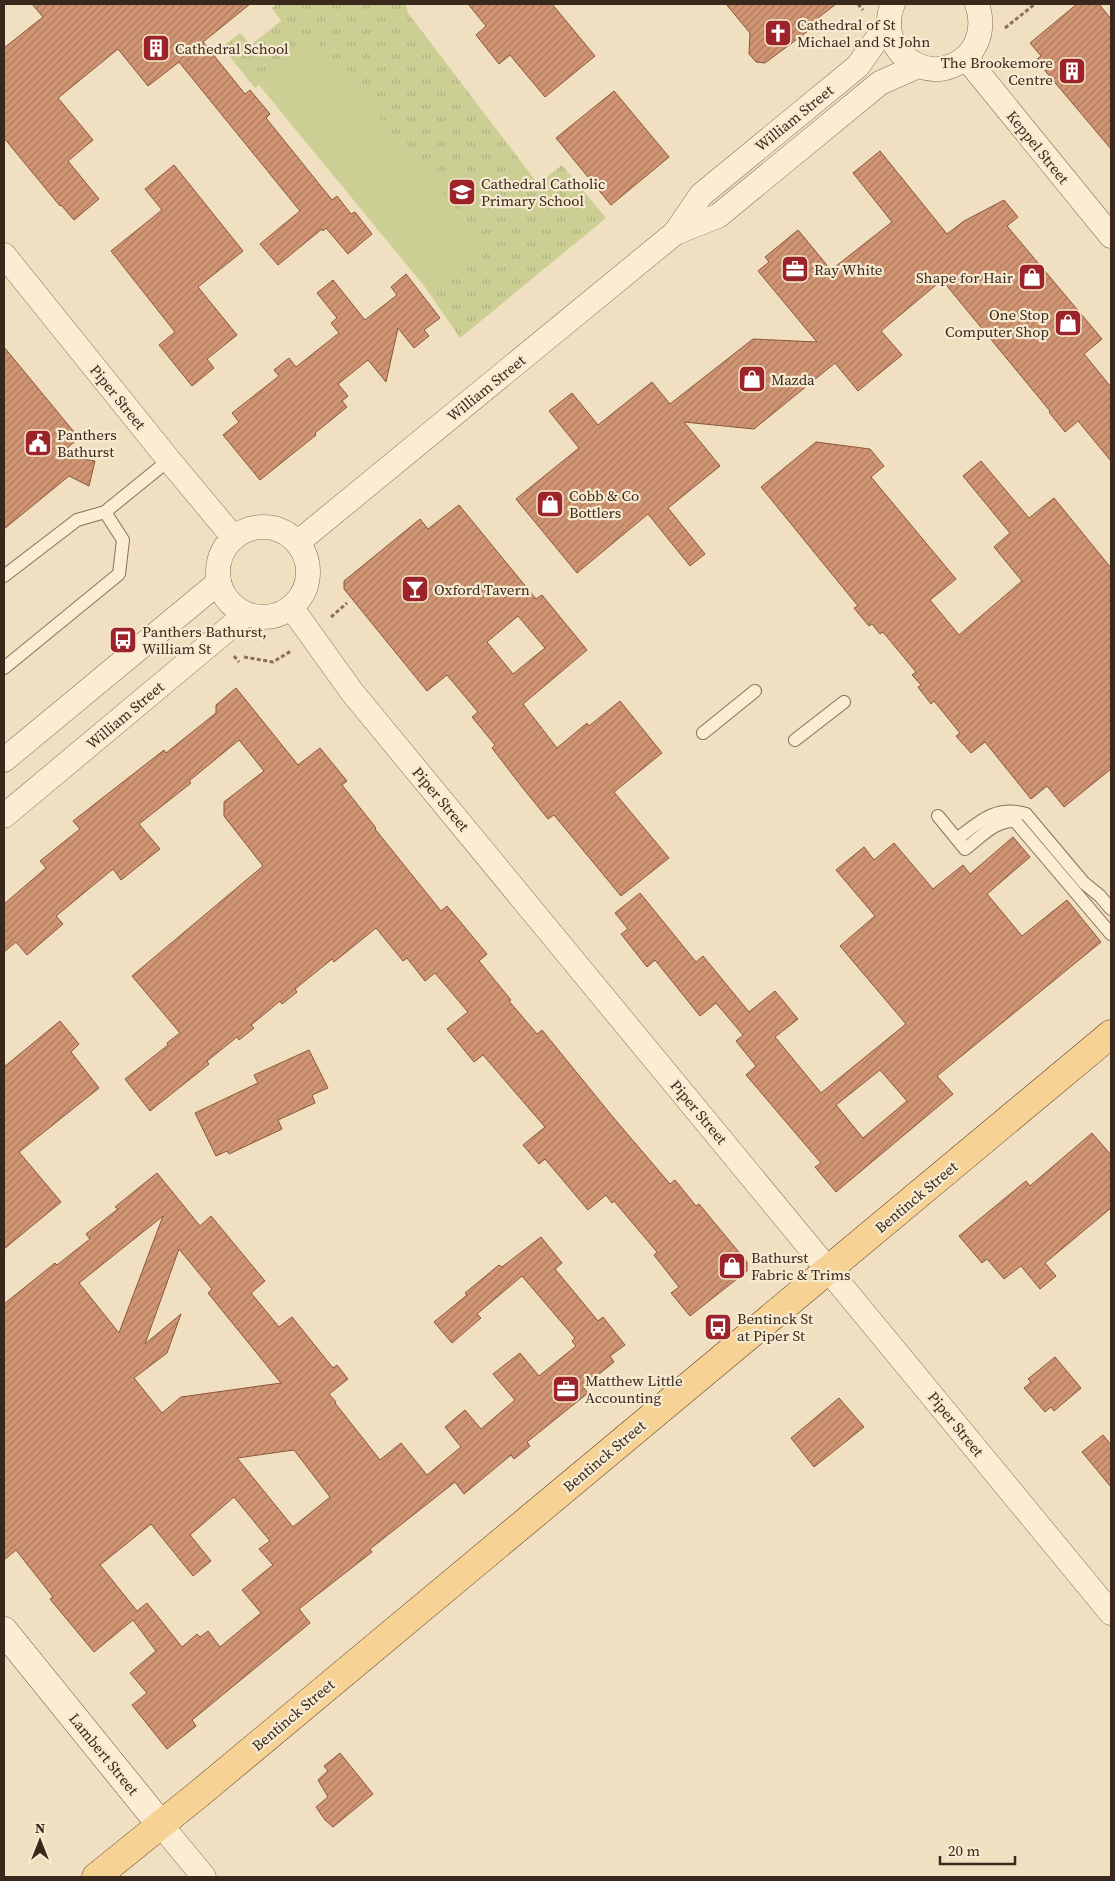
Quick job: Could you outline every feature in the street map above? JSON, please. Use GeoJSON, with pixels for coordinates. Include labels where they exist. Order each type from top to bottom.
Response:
{"type":"FeatureCollection","features":[{"type":"Feature","properties":{"kind":"main road","name":"Bentinck Street"},"geometry":{"type":"LineString","coordinates":[[96,1877],[161,1825],[1111,1034]]}},
{"type":"Feature","properties":{"kind":"main road","name":"Lambert Street"},"geometry":{"type":"LineString","coordinates":[[4,1631],[161,1825]]}},
{"type":"Feature","properties":{"kind":"street"},"geometry":{"type":"LineString","coordinates":[[966,58],[974,49],[979,38],[981,26],[977,4]]}},
{"type":"Feature","properties":{"kind":"street","name":"William Street"},"geometry":{"type":"LineString","coordinates":[[891,13],[891,37],[898,51],[907,60],[918,66],[930,69],[943,69],[955,65],[966,58]]}},
{"type":"Feature","properties":{"kind":"street","name":"William Street"},"geometry":{"type":"LineString","coordinates":[[297,543],[675,233],[701,195],[858,66],[891,13]]}},
{"type":"Feature","properties":{"kind":"street","name":"Keppel Street"},"geometry":{"type":"LineString","coordinates":[[966,58],[1111,236]]}},
{"type":"Feature","properties":{"kind":"street","name":"William Street"},"geometry":{"type":"LineString","coordinates":[[675,233],[718,216],[880,83],[918,66]]}},
{"type":"Feature","properties":{"kind":"street","name":"Piper Street"},"geometry":{"type":"LineString","coordinates":[[4,255],[234,538]]}},
{"type":"Feature","properties":{"kind":"street"},"geometry":{"type":"LineString","coordinates":[[255,528],[267,528],[278,530],[288,535],[297,543],[304,555],[308,569],[306,584],[300,597],[290,607],[277,614],[262,617],[246,614],[229,601],[219,582],[218,570],[220,558],[234,538],[244,531],[255,528]]}},
{"type":"Feature","properties":{"kind":"street"},"geometry":{"type":"LineString","coordinates":[[4,760],[219,582]]}},
{"type":"Feature","properties":{"kind":"street","name":"Piper Street"},"geometry":{"type":"LineString","coordinates":[[290,607],[352,692],[1111,1613]]}},
{"type":"Feature","properties":{"kind":"street","name":"William Street"},"geometry":{"type":"LineString","coordinates":[[4,816],[246,614]]}},
{"type":"Feature","properties":{"kind":"street","name":"Lambert Street"},"geometry":{"type":"LineString","coordinates":[[161,1825],[204,1877]]}},
{"type":"Feature","properties":{"kind":"lane"},"geometry":{"type":"LineString","coordinates":[[4,576],[76,520],[105,512],[169,460]]}},
{"type":"Feature","properties":{"kind":"lane"},"geometry":{"type":"LineString","coordinates":[[4,668],[119,574],[124,540],[105,512]]}},
{"type":"Feature","properties":{"kind":"lane"},"geometry":{"type":"LineString","coordinates":[[703,733],[755,691]]}},
{"type":"Feature","properties":{"kind":"lane"},"geometry":{"type":"LineString","coordinates":[[795,740],[844,702]]}},
{"type":"Feature","properties":{"kind":"lane"},"geometry":{"type":"LineString","coordinates":[[957,839],[992,815],[1004,811],[1026,814],[1084,883],[1100,896],[1111,909]]}},
{"type":"Feature","properties":{"kind":"lane"},"geometry":{"type":"LineString","coordinates":[[938,816],[965,850],[998,824],[1007,821],[1015,822],[1111,934]]}},
{"type":"Feature","properties":{"kind":"path"},"geometry":{"type":"LineString","coordinates":[[858,4],[863,10]]}},
{"type":"Feature","properties":{"kind":"path"},"geometry":{"type":"LineString","coordinates":[[1005,28],[1034,4]]}},
{"type":"Feature","properties":{"kind":"path"},"geometry":{"type":"LineString","coordinates":[[331,617],[346,603]]}},
{"type":"Feature","properties":{"kind":"path"},"geometry":{"type":"LineString","coordinates":[[244,657],[273,662],[290,651]]}},
{"type":"Feature","properties":{"kind":"green space"},"geometry":{"type":"Polygon","coordinates":[[[277,4],[406,4],[408,13],[538,184],[562,165],[606,218],[460,338],[425,287],[482,241],[315,40],[255,88],[222,47],[240,33],[251,45],[281,21],[272,8],[277,4]]]}},
{"type":"Feature","properties":{"kind":"green space"},"geometry":{"type":"Polygon","coordinates":[[[315,39],[482,241],[425,287],[259,85],[315,39]]]}},
{"type":"Feature","properties":{"kind":"building"},"geometry":{"type":"Polygon","coordinates":[[[32,4],[250,4],[203,42],[245,94],[250,90],[270,114],[266,118],[332,200],[337,196],[351,214],[355,212],[372,234],[348,254],[326,228],[323,231],[322,229],[278,265],[260,244],[300,211],[179,62],[148,86],[118,49],[58,98],[93,140],[68,161],[99,199],[74,220],[60,206],[4,138],[4,48],[43,17],[32,4]]]}},
{"type":"Feature","properties":{"kind":"building"},"geometry":{"type":"Polygon","coordinates":[[[468,4],[552,4],[595,56],[545,97],[510,55],[499,64],[476,35],[486,26],[468,4]]]}},
{"type":"Feature","properties":{"kind":"building","name":"Cathedral of St Michael and St John"},"geometry":{"type":"Polygon","coordinates":[[[726,4],[836,4],[809,25],[812,28],[765,63],[756,62],[749,54],[750,33],[726,4]]]}},
{"type":"Feature","properties":{"kind":"building","name":"The Brookemore Centre"},"geometry":{"type":"Polygon","coordinates":[[[1077,4],[1099,4],[1111,19],[1111,149],[1036,60],[1041,56],[1030,43],[1077,4]]]}},
{"type":"Feature","properties":{"kind":"building"},"geometry":{"type":"Polygon","coordinates":[[[614,91],[669,157],[611,205],[556,138],[614,91]]]}},
{"type":"Feature","properties":{"kind":"building"},"geometry":{"type":"Polygon","coordinates":[[[880,151],[947,234],[964,221],[1004,200],[1018,217],[1007,226],[1102,339],[1084,354],[1111,387],[1111,461],[1078,421],[1065,432],[1050,411],[942,280],[881,331],[902,355],[858,391],[835,363],[754,429],[684,422],[720,466],[668,508],[705,554],[690,566],[648,514],[577,573],[516,499],[579,448],[549,411],[572,393],[598,425],[652,382],[670,404],[753,339],[817,342],[758,271],[769,262],[765,257],[798,230],[831,270],[892,222],[853,173],[880,151]]]}},
{"type":"Feature","properties":{"kind":"building"},"geometry":{"type":"Polygon","coordinates":[[[174,165],[243,251],[198,287],[237,335],[207,359],[214,368],[192,386],[159,345],[175,332],[111,251],[162,210],[145,189],[174,165]]]}},
{"type":"Feature","properties":{"kind":"building"},"geometry":{"type":"Polygon","coordinates":[[[406,274],[440,318],[424,330],[429,336],[414,348],[398,328],[386,382],[368,360],[338,384],[348,396],[342,401],[347,407],[315,433],[316,435],[260,480],[223,435],[239,422],[232,413],[279,376],[274,370],[289,358],[296,367],[339,333],[331,323],[337,318],[317,293],[333,280],[365,320],[397,295],[391,287],[406,274]]]}},
{"type":"Feature","properties":{"kind":"building","name":"Panthers Bathurst"},"geometry":{"type":"Polygon","coordinates":[[[4,347],[79,438],[59,455],[95,461],[89,486],[69,476],[4,529],[4,347]]]}},
{"type":"Feature","properties":{"kind":"building"},"geometry":{"type":"Polygon","coordinates":[[[816,442],[870,449],[884,466],[871,477],[956,579],[930,600],[959,635],[1022,581],[994,547],[1010,533],[963,476],[981,461],[1029,518],[1054,498],[1111,568],[1111,769],[1064,807],[1047,786],[1031,799],[985,742],[971,753],[956,736],[960,733],[934,701],[931,704],[918,687],[921,685],[912,675],[916,672],[883,632],[880,634],[872,624],[869,626],[854,608],[858,606],[761,487],[816,442]]]}},
{"type":"Feature","properties":{"kind":"building"},"geometry":{"type":"Polygon","coordinates":[[[459,505],[536,599],[542,595],[587,650],[523,704],[557,748],[587,723],[589,726],[620,701],[662,753],[614,792],[669,858],[621,896],[554,815],[548,819],[522,787],[492,748],[495,745],[472,717],[478,712],[447,675],[427,691],[344,589],[344,581],[420,519],[428,529],[459,505]],[[518,616],[487,642],[513,674],[545,648],[518,616]]]}},
{"type":"Feature","properties":{"kind":"building"},"geometry":{"type":"Polygon","coordinates":[[[236,688],[298,765],[320,748],[347,781],[342,785],[441,911],[447,906],[487,954],[479,961],[511,1000],[509,1001],[537,1034],[542,1030],[670,1184],[675,1180],[696,1206],[699,1204],[747,1262],[747,1271],[690,1316],[671,1293],[679,1287],[654,1255],[657,1252],[614,1201],[612,1203],[606,1195],[588,1210],[545,1159],[539,1164],[523,1145],[545,1127],[483,1055],[474,1062],[447,1029],[468,1012],[435,973],[425,981],[407,958],[403,961],[376,928],[334,962],[332,959],[295,989],[297,992],[282,1004],[280,1001],[251,1025],[254,1028],[239,1040],[237,1037],[207,1061],[209,1064],[150,1111],[125,1079],[168,1045],[167,1043],[180,1033],[132,976],[263,866],[224,816],[224,802],[264,771],[239,740],[189,781],[191,783],[139,824],[160,849],[121,880],[113,869],[56,916],[63,924],[27,955],[16,942],[4,952],[4,904],[46,868],[40,861],[80,829],[73,821],[164,750],[166,753],[216,713],[216,705],[236,688]]]}},
{"type":"Feature","properties":{"kind":"building"},"geometry":{"type":"Polygon","coordinates":[[[1013,837],[1030,857],[987,894],[1022,936],[1067,900],[1101,942],[937,1076],[953,1094],[836,1192],[815,1167],[821,1163],[746,1075],[756,1066],[736,1041],[743,1035],[716,1003],[700,1016],[655,960],[647,967],[621,934],[628,929],[615,913],[640,893],[696,962],[703,956],[749,1012],[775,991],[798,1019],[775,1037],[821,1093],[906,1024],[840,946],[875,916],[836,870],[864,847],[874,860],[894,843],[933,889],[963,865],[970,874],[1013,837]],[[880,1070],[836,1105],[863,1138],[907,1101],[880,1070]]]}},
{"type":"Feature","properties":{"kind":"building"},"geometry":{"type":"Polygon","coordinates":[[[60,1021],[79,1044],[71,1052],[99,1088],[19,1152],[61,1202],[4,1249],[4,1067],[60,1021]]]}},
{"type":"Feature","properties":{"kind":"building"},"geometry":{"type":"Polygon","coordinates":[[[309,1050],[328,1088],[312,1095],[315,1103],[278,1120],[282,1129],[229,1154],[227,1151],[216,1156],[195,1113],[258,1083],[254,1075],[309,1050]]]}},
{"type":"Feature","properties":{"kind":"building"},"geometry":{"type":"Polygon","coordinates":[[[1092,1133],[1111,1155],[1111,1208],[1045,1263],[1056,1276],[1040,1289],[1021,1266],[1004,1279],[987,1259],[982,1263],[959,1236],[1026,1181],[1030,1186],[1092,1133]]]}},
{"type":"Feature","properties":{"kind":"building"},"geometry":{"type":"Polygon","coordinates":[[[157,1173],[200,1226],[211,1216],[265,1281],[251,1293],[279,1327],[292,1317],[333,1368],[337,1365],[348,1379],[329,1394],[380,1460],[401,1443],[427,1475],[461,1447],[445,1427],[465,1410],[481,1429],[515,1400],[493,1374],[520,1353],[539,1376],[576,1346],[572,1341],[575,1338],[522,1276],[477,1314],[481,1318],[452,1343],[434,1322],[499,1265],[502,1267],[541,1237],[562,1263],[555,1269],[598,1321],[603,1317],[625,1345],[610,1356],[614,1362],[583,1387],[588,1393],[527,1442],[530,1446],[514,1459],[511,1455],[464,1494],[455,1482],[370,1549],[372,1552],[299,1609],[310,1623],[192,1720],[196,1726],[167,1749],[132,1705],[147,1693],[130,1673],[156,1651],[133,1620],[94,1652],[50,1599],[53,1597],[16,1550],[4,1560],[4,1304],[55,1263],[57,1265],[90,1239],[86,1234],[118,1209],[115,1207],[157,1173]],[[163,1216],[79,1283],[119,1333],[163,1216]],[[179,1249],[145,1344],[181,1314],[167,1353],[134,1378],[162,1413],[181,1397],[281,1383],[208,1293],[212,1289],[179,1249]],[[294,1450],[237,1458],[293,1527],[330,1497],[294,1450]],[[234,1497],[190,1535],[211,1561],[193,1576],[151,1524],[100,1565],[137,1611],[147,1603],[182,1647],[197,1634],[200,1637],[208,1631],[220,1647],[261,1613],[242,1590],[273,1565],[259,1549],[270,1541],[234,1497]]]}},
{"type":"Feature","properties":{"kind":"building"},"geometry":{"type":"Polygon","coordinates":[[[1055,1357],[1081,1388],[1054,1411],[1051,1407],[1045,1412],[1024,1388],[1031,1382],[1028,1379],[1055,1357]]]}},
{"type":"Feature","properties":{"kind":"building"},"geometry":{"type":"Polygon","coordinates":[[[839,1398],[864,1427],[814,1467],[791,1438],[839,1398]]]}},
{"type":"Feature","properties":{"kind":"building"},"geometry":{"type":"Polygon","coordinates":[[[1103,1435],[1111,1445],[1111,1487],[1082,1452],[1103,1435]]]}},
{"type":"Feature","properties":{"kind":"building"},"geometry":{"type":"Polygon","coordinates":[[[340,1753],[373,1794],[333,1827],[325,1820],[316,1807],[328,1797],[318,1780],[328,1771],[324,1766],[340,1753]]]}},
{"type":"Feature","properties":{"kind":"place","name":"Cathedral of St Michael and St John"},"geometry":{"type":"Point","coordinates":[778,33]}},
{"type":"Feature","properties":{"kind":"place","name":"Cathedral School"},"geometry":{"type":"Point","coordinates":[156,48]}},
{"type":"Feature","properties":{"kind":"place","name":"The Brookemore Centre"},"geometry":{"type":"Point","coordinates":[1072,71]}},
{"type":"Feature","properties":{"kind":"place","name":"Cathedral Catholic Primary School"},"geometry":{"type":"Point","coordinates":[462,192]}},
{"type":"Feature","properties":{"kind":"place","name":"Ray White"},"geometry":{"type":"Point","coordinates":[795,269]}},
{"type":"Feature","properties":{"kind":"place","name":"Shape for Hair"},"geometry":{"type":"Point","coordinates":[1032,277]}},
{"type":"Feature","properties":{"kind":"place","name":"One Stop Computer Shop"},"geometry":{"type":"Point","coordinates":[1068,323]}},
{"type":"Feature","properties":{"kind":"place","name":"Mazda"},"geometry":{"type":"Point","coordinates":[752,379]}},
{"type":"Feature","properties":{"kind":"place","name":"Panthers Bathurst"},"geometry":{"type":"Point","coordinates":[38,443]}},
{"type":"Feature","properties":{"kind":"place","name":"Cobb & Co Bottlers"},"geometry":{"type":"Point","coordinates":[550,504]}},
{"type":"Feature","properties":{"kind":"place","name":"Oxford Tavern"},"geometry":{"type":"Point","coordinates":[415,589]}},
{"type":"Feature","properties":{"kind":"place","name":"Panthers Bathurst, William St"},"geometry":{"type":"Point","coordinates":[123,640]}},
{"type":"Feature","properties":{"kind":"place","name":"Bathurst Fabric & Trims"},"geometry":{"type":"Point","coordinates":[732,1266]}},
{"type":"Feature","properties":{"kind":"place","name":"Bentinck St at Piper St"},"geometry":{"type":"Point","coordinates":[718,1327]}},
{"type":"Feature","properties":{"kind":"place","name":"Matthew Little Accounting"},"geometry":{"type":"Point","coordinates":[566,1389]}}]}
